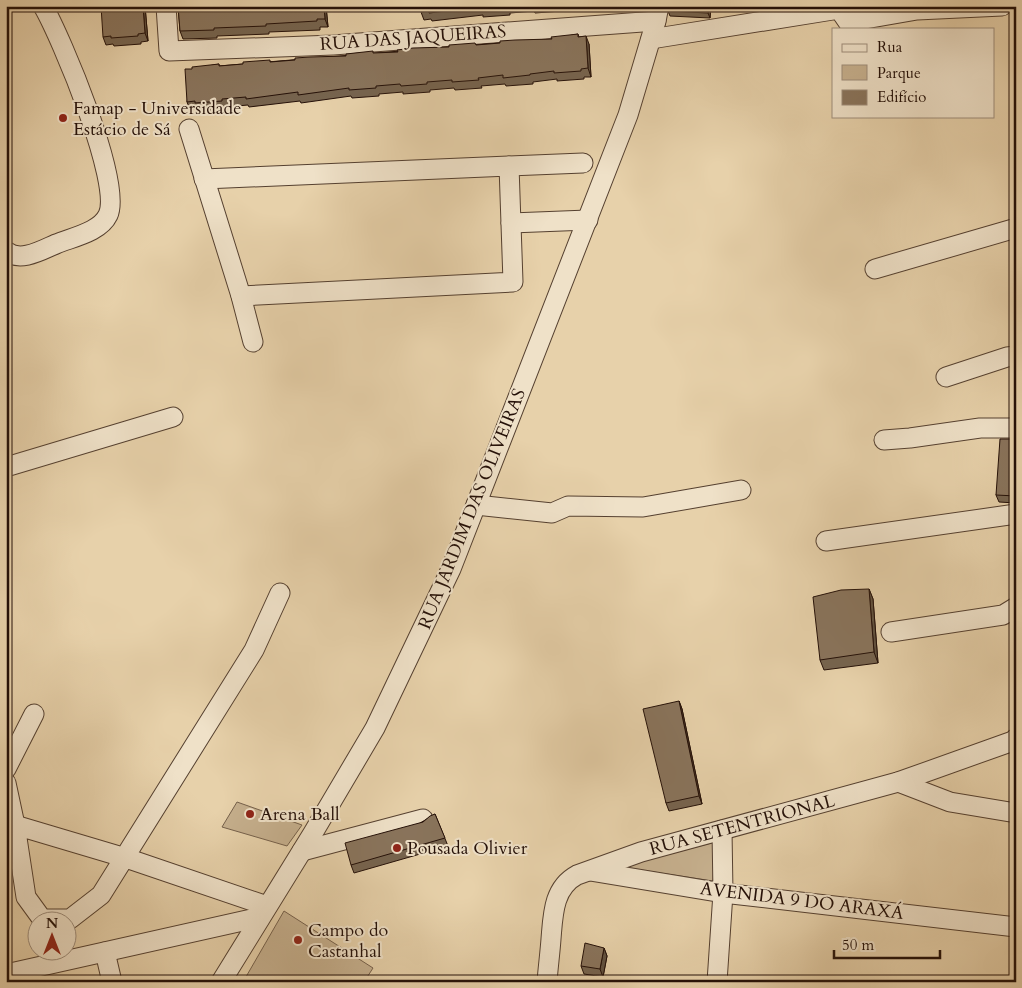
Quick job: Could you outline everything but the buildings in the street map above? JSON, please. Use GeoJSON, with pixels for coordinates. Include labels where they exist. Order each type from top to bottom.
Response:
{"type":"FeatureCollection","features":[{"type":"Feature","properties":{"kind":"street"},"geometry":{"type":"LineString","coordinates":[[6,252],[22,256],[40,251],[99,226],[108,215],[110,207],[110,193],[101,149],[72,70],[43,6]]}},
{"type":"Feature","properties":{"kind":"street","name":"RUA DAS JAQUEIRAS"},"geometry":{"type":"LineString","coordinates":[[166,6],[168,50],[334,45],[658,13]]}},
{"type":"Feature","properties":{"kind":"street"},"geometry":{"type":"LineString","coordinates":[[651,39],[839,9],[848,22],[917,10],[1002,6]]}},
{"type":"Feature","properties":{"kind":"street","name":"RUA JARDIM DAS OLIVEIRAS"},"geometry":{"type":"LineString","coordinates":[[221,982],[375,728],[451,569],[628,115],[658,13]]}},
{"type":"Feature","properties":{"kind":"street"},"geometry":{"type":"LineString","coordinates":[[189,128],[241,296],[253,342]]}},
{"type":"Feature","properties":{"kind":"street"},"geometry":{"type":"LineString","coordinates":[[204,179],[583,163]]}},
{"type":"Feature","properties":{"kind":"street"},"geometry":{"type":"LineString","coordinates":[[241,296],[513,282],[509,166]]}},
{"type":"Feature","properties":{"kind":"street"},"geometry":{"type":"LineString","coordinates":[[511,223],[588,220]]}},
{"type":"Feature","properties":{"kind":"street"},"geometry":{"type":"LineString","coordinates":[[875,269],[1016,228]]}},
{"type":"Feature","properties":{"kind":"street"},"geometry":{"type":"LineString","coordinates":[[946,377],[1007,357],[1016,356]]}},
{"type":"Feature","properties":{"kind":"street"},"geometry":{"type":"LineString","coordinates":[[6,467],[173,417]]}},
{"type":"Feature","properties":{"kind":"street"},"geometry":{"type":"LineString","coordinates":[[884,440],[980,428],[1016,428]]}},
{"type":"Feature","properties":{"kind":"street"},"geometry":{"type":"LineString","coordinates":[[476,505],[552,513],[568,506],[643,507],[741,490]]}},
{"type":"Feature","properties":{"kind":"street"},"geometry":{"type":"LineString","coordinates":[[826,541],[1016,514]]}},
{"type":"Feature","properties":{"kind":"street"},"geometry":{"type":"LineString","coordinates":[[6,783],[15,825],[26,897],[42,919],[70,919],[101,895],[126,858],[254,650],[280,593]]}},
{"type":"Feature","properties":{"kind":"street"},"geometry":{"type":"LineString","coordinates":[[891,632],[1003,615],[1016,607]]}},
{"type":"Feature","properties":{"kind":"street"},"geometry":{"type":"LineString","coordinates":[[6,769],[34,714]]}},
{"type":"Feature","properties":{"kind":"street","name":"RUA SETENTRIONAL"},"geometry":{"type":"LineString","coordinates":[[547,982],[553,907],[566,882],[577,875],[641,852],[898,782],[1014,741],[1016,738]]}},
{"type":"Feature","properties":{"kind":"street"},"geometry":{"type":"LineString","coordinates":[[898,782],[938,799],[1016,813]]}},
{"type":"Feature","properties":{"kind":"street"},"geometry":{"type":"LineString","coordinates":[[302,851],[423,819]]}},
{"type":"Feature","properties":{"kind":"street"},"geometry":{"type":"LineString","coordinates":[[15,825],[126,858],[264,912]]}},
{"type":"Feature","properties":{"kind":"street"},"geometry":{"type":"LineString","coordinates":[[717,982],[723,893],[722,830]]}},
{"type":"Feature","properties":{"kind":"street","name":"AVENIDA 9 DO ARAXÁ"},"geometry":{"type":"LineString","coordinates":[[588,870],[723,893],[1016,927]]}},
{"type":"Feature","properties":{"kind":"street"},"geometry":{"type":"LineString","coordinates":[[6,974],[105,952],[264,912]]}},
{"type":"Feature","properties":{"kind":"street"},"geometry":{"type":"LineString","coordinates":[[105,952],[112,982]]}},
{"type":"Feature","properties":{"kind":"green space","name":"Arena Ball"},"geometry":{"type":"Polygon","coordinates":[[[237,802],[302,825],[287,846],[222,827],[237,802]]]}},
{"type":"Feature","properties":{"kind":"green space"},"geometry":{"type":"Polygon","coordinates":[[[715,842],[713,881],[621,867],[715,842]]]}},
{"type":"Feature","properties":{"kind":"green space","name":"Campo do Castanhal"},"geometry":{"type":"Polygon","coordinates":[[[284,911],[373,968],[364,982],[243,982],[284,911]]]}},
{"type":"Feature","properties":{"kind":"place","name":"Famap - Universidade Estácio de Sá"},"geometry":{"type":"Point","coordinates":[63,118]}},
{"type":"Feature","properties":{"kind":"place","name":"Arena Ball"},"geometry":{"type":"Point","coordinates":[250,814]}},
{"type":"Feature","properties":{"kind":"place","name":"Pousada Olivier"},"geometry":{"type":"Point","coordinates":[397,848]}},
{"type":"Feature","properties":{"kind":"place","name":"Campo do Castanhal"},"geometry":{"type":"Point","coordinates":[298,940]}}]}
